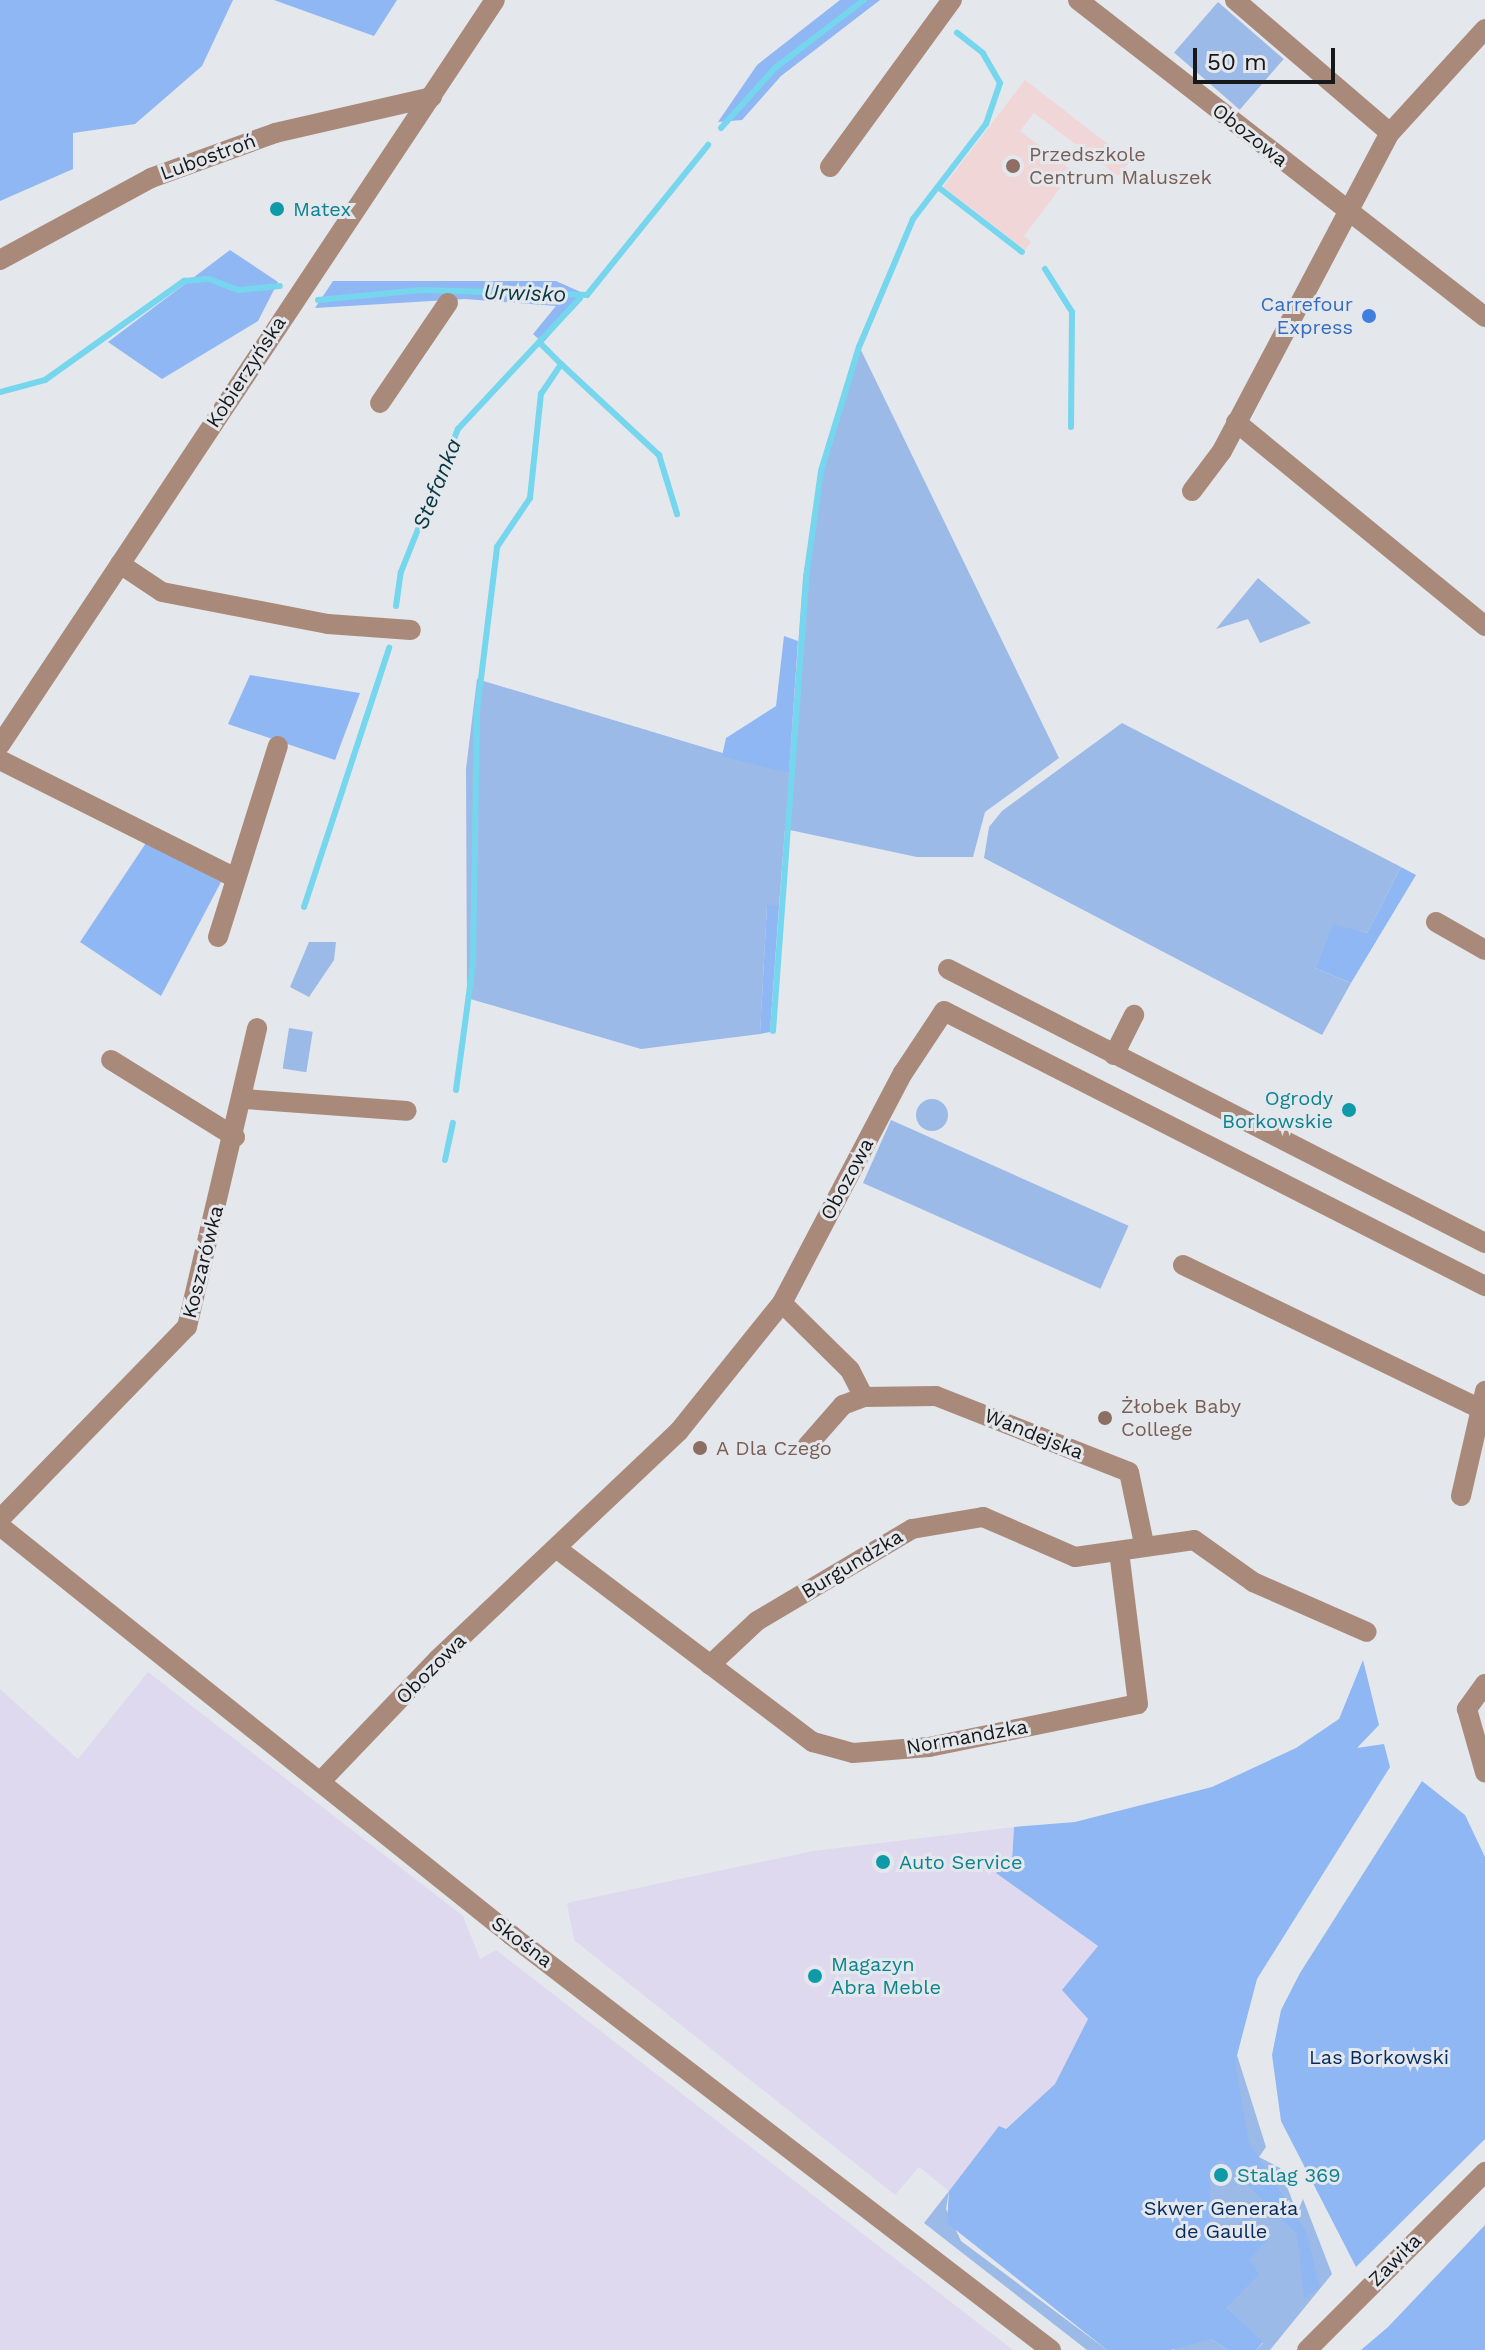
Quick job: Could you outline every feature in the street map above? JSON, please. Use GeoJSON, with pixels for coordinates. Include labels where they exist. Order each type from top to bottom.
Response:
{"type":"FeatureCollection","features":[{"type":"Feature","properties":{"kind":"street","name":"Kobierzyńska"},"geometry":{"type":"LineString","coordinates":[[0,745],[495,0]]}},
{"type":"Feature","properties":{"kind":"street"},"geometry":{"type":"LineString","coordinates":[[830,167],[952,0]]}},
{"type":"Feature","properties":{"kind":"street","name":"Obozowa"},"geometry":{"type":"LineString","coordinates":[[1078,0],[1485,317]]}},
{"type":"Feature","properties":{"kind":"street"},"geometry":{"type":"LineString","coordinates":[[1235,0],[1390,133]]}},
{"type":"Feature","properties":{"kind":"street"},"geometry":{"type":"LineString","coordinates":[[1192,491],[1236,422],[1346,210],[1390,133],[1485,29]]}},
{"type":"Feature","properties":{"kind":"street","name":"Lubostroń"},"geometry":{"type":"LineString","coordinates":[[0,260],[151,178],[275,133],[432,97]]}},
{"type":"Feature","properties":{"kind":"street"},"geometry":{"type":"LineString","coordinates":[[380,403],[448,303]]}},
{"type":"Feature","properties":{"kind":"street"},"geometry":{"type":"LineString","coordinates":[[1236,422],[1485,626]]}},
{"type":"Feature","properties":{"kind":"street"},"geometry":{"type":"LineString","coordinates":[[120,564],[162,592],[328,624],[411,630]]}},
{"type":"Feature","properties":{"kind":"street"},"geometry":{"type":"LineString","coordinates":[[218,937],[278,746]]}},
{"type":"Feature","properties":{"kind":"street"},"geometry":{"type":"LineString","coordinates":[[0,760],[236,878]]}},
{"type":"Feature","properties":{"kind":"street"},"geometry":{"type":"LineString","coordinates":[[1436,922],[1485,950]]}},
{"type":"Feature","properties":{"kind":"street"},"geometry":{"type":"LineString","coordinates":[[948,969],[1485,1243]]}},
{"type":"Feature","properties":{"kind":"street","name":"Obozowa"},"geometry":{"type":"LineString","coordinates":[[323,1779],[438,1659],[560,1551],[679,1431],[782,1303],[903,1073],[944,1011],[1485,1286]]}},
{"type":"Feature","properties":{"kind":"street"},"geometry":{"type":"LineString","coordinates":[[1114,1055],[1134,1015]]}},
{"type":"Feature","properties":{"kind":"street","name":"Koszarówka"},"geometry":{"type":"LineString","coordinates":[[0,1519],[187,1327],[245,1099],[257,1028]]}},
{"type":"Feature","properties":{"kind":"street"},"geometry":{"type":"LineString","coordinates":[[111,1060],[235,1137]]}},
{"type":"Feature","properties":{"kind":"street"},"geometry":{"type":"LineString","coordinates":[[245,1099],[407,1111]]}},
{"type":"Feature","properties":{"kind":"street"},"geometry":{"type":"LineString","coordinates":[[1183,1265],[1481,1399],[1461,1496]]}},
{"type":"Feature","properties":{"kind":"street"},"geometry":{"type":"LineString","coordinates":[[782,1303],[850,1370],[864,1397],[843,1405],[807,1446]]}},
{"type":"Feature","properties":{"kind":"street","name":"Wandejska"},"geometry":{"type":"LineString","coordinates":[[864,1397],[936,1396],[1129,1472],[1144,1544]]}},
{"type":"Feature","properties":{"kind":"street","name":"Burgundzka"},"geometry":{"type":"LineString","coordinates":[[710,1665],[757,1621],[912,1529],[983,1517],[1075,1557],[1144,1544],[1199,1542],[1253,1582],[1367,1632]]}},
{"type":"Feature","properties":{"kind":"street","name":"Skośna"},"geometry":{"type":"LineString","coordinates":[[0,1526],[323,1779],[511,1935],[1051,2350]]}},
{"type":"Feature","properties":{"kind":"street","name":"Normandzka"},"geometry":{"type":"LineString","coordinates":[[560,1551],[813,1742],[853,1753],[929,1747],[1138,1704],[1119,1551]]}},
{"type":"Feature","properties":{"kind":"street"},"geometry":{"type":"LineString","coordinates":[[1479,1689],[1468,1726],[1485,1772]]}},
{"type":"Feature","properties":{"kind":"street","name":"Zawiła"},"geometry":{"type":"LineString","coordinates":[[1307,2350],[1485,2172]]}},
{"type":"Feature","properties":{"kind":"shaded area","name":"Przedszkole Centrum Maluszek"},"geometry":{"type":"Polygon","coordinates":[[[1025,80],[1130,161],[1118,176],[1034,113],[1020,131],[1073,171],[1024,236],[1031,242],[1025,250],[943,187],[1025,80]]]}},
{"type":"Feature","properties":{"kind":"shaded area"},"geometry":{"type":"Polygon","coordinates":[[[148,1672],[463,1916],[480,1959],[496,1950],[1013,2350],[0,2350],[0,1689],[78,1759],[148,1672]]]}},
{"type":"Feature","properties":{"kind":"shaded area"},"geometry":{"type":"Polygon","coordinates":[[[1014,1827],[1012,1861],[997,1873],[1098,1946],[1089,2019],[1055,2084],[1005,2129],[999,2127],[949,2191],[919,2167],[895,2195],[574,1940],[567,1903],[813,1851],[1014,1827]]]}},
{"type":"Feature","properties":{"kind":"green space"},"geometry":{"type":"Polygon","coordinates":[[[0,0],[233,0],[202,66],[135,124],[73,133],[73,169],[0,201],[0,0]]]}},
{"type":"Feature","properties":{"kind":"green space"},"geometry":{"type":"Polygon","coordinates":[[[274,0],[397,0],[374,36],[274,0]]]}},
{"type":"Feature","properties":{"kind":"green space"},"geometry":{"type":"Polygon","coordinates":[[[840,0],[880,0],[781,76],[742,120],[718,122],[757,65],[840,0]]]}},
{"type":"Feature","properties":{"kind":"green space"},"geometry":{"type":"Polygon","coordinates":[[[1218,2],[1284,59],[1240,110],[1174,53],[1218,2]]]}},
{"type":"Feature","properties":{"kind":"green space"},"geometry":{"type":"Polygon","coordinates":[[[230,250],[278,282],[258,321],[162,379],[108,342],[230,250]]]}},
{"type":"Feature","properties":{"kind":"green space"},"geometry":{"type":"Polygon","coordinates":[[[333,281],[556,281],[585,294],[543,343],[533,334],[556,306],[465,299],[315,308],[333,281]]]}},
{"type":"Feature","properties":{"kind":"green space"},"geometry":{"type":"Polygon","coordinates":[[[859,346],[1059,758],[985,812],[973,857],[917,857],[785,829],[779,906],[767,906],[760,1034],[641,1049],[467,998],[466,769],[477,679],[789,773],[803,578],[821,470],[859,346]]]}},
{"type":"Feature","properties":{"kind":"green space"},"geometry":{"type":"Polygon","coordinates":[[[1258,578],[1311,623],[1260,643],[1248,619],[1216,629],[1258,578]]]}},
{"type":"Feature","properties":{"kind":"green space"},"geometry":{"type":"Polygon","coordinates":[[[784,636],[798,641],[789,773],[722,756],[726,738],[776,706],[784,636]]]}},
{"type":"Feature","properties":{"kind":"green space"},"geometry":{"type":"Polygon","coordinates":[[[250,675],[360,693],[335,760],[228,724],[250,675]]]}},
{"type":"Feature","properties":{"kind":"green space"},"geometry":{"type":"Polygon","coordinates":[[[1122,723],[1401,867],[1367,933],[1333,925],[1315,968],[1351,983],[1322,1035],[984,858],[989,827],[1002,811],[1122,723]]]}},
{"type":"Feature","properties":{"kind":"green space"},"geometry":{"type":"Polygon","coordinates":[[[146,843],[221,882],[161,996],[80,942],[146,843]]]}},
{"type":"Feature","properties":{"kind":"green space"},"geometry":{"type":"Polygon","coordinates":[[[1401,867],[1416,875],[1351,983],[1315,968],[1333,924],[1367,933],[1401,867]]]}},
{"type":"Feature","properties":{"kind":"green space"},"geometry":{"type":"Polygon","coordinates":[[[767,905],[779,906],[770,1032],[760,1034],[767,905]]]}},
{"type":"Feature","properties":{"kind":"green space"},"geometry":{"type":"Polygon","coordinates":[[[309,942],[336,942],[334,960],[309,997],[290,987],[309,942]]]}},
{"type":"Feature","properties":{"kind":"green space"},"geometry":{"type":"Polygon","coordinates":[[[289,1028],[313,1032],[306,1072],[283,1068],[289,1028]]]}},
{"type":"Feature","properties":{"kind":"green space"},"geometry":{"type":"Polygon","coordinates":[[[932,1099],[944,1103],[948,1115],[944,1127],[932,1131],[920,1127],[916,1115],[920,1103],[932,1099]]]}},
{"type":"Feature","properties":{"kind":"green space"},"geometry":{"type":"Polygon","coordinates":[[[891,1120],[1129,1226],[1100,1289],[863,1183],[891,1120]]]}},
{"type":"Feature","properties":{"kind":"green space"},"geometry":{"type":"Polygon","coordinates":[[[1363,1660],[1379,1725],[1357,1748],[1384,1744],[1390,1767],[1257,1979],[1235,2063],[1249,2143],[1306,2231],[1320,2288],[1304,2298],[1297,2234],[1222,2160],[1211,2170],[1209,2231],[1232,2233],[1245,2216],[1270,2238],[1249,2259],[1259,2274],[1227,2307],[1263,2342],[1256,2350],[1228,2350],[1211,2339],[1171,2350],[1107,2350],[947,2223],[949,2191],[999,2126],[1006,2129],[1055,2084],[1088,2019],[1062,1990],[1098,1946],[996,1873],[1012,1861],[1014,1827],[1075,1822],[1212,1787],[1296,1748],[1339,1719],[1363,1660]]]}},
{"type":"Feature","properties":{"kind":"green space","name":"Las Borkowski"},"geometry":{"type":"Polygon","coordinates":[[[1422,1781],[1465,1815],[1485,1857],[1485,2139],[1356,2267],[1281,2121],[1272,2055],[1281,2010],[1300,1973],[1422,1781]]]}},
{"type":"Feature","properties":{"kind":"green space","name":"Skwer Generała de Gaulle"},"geometry":{"type":"Polygon","coordinates":[[[1241,2026],[1237,2055],[1266,2147],[1259,2157],[1280,2168],[1297,2213],[1303,2199],[1332,2274],[1270,2350],[1256,2350],[1263,2343],[1227,2307],[1164,2101],[1241,2026]]]}},
{"type":"Feature","properties":{"kind":"green space"},"geometry":{"type":"Polygon","coordinates":[[[949,2191],[946,2209],[961,2241],[1107,2350],[1087,2350],[924,2223],[949,2191]]]}},
{"type":"Feature","properties":{"kind":"green space"},"geometry":{"type":"Polygon","coordinates":[[[1485,2225],[1485,2350],[1361,2350],[1388,2327],[1485,2225]]]}},
{"type":"Feature","properties":{"kind":"green space"},"geometry":{"type":"Polygon","coordinates":[[[1211,2339],[1228,2350],[1173,2350],[1189,2340],[1211,2339]]]}},
{"type":"Feature","properties":{"kind":"waterway","name":"Urwisko"},"geometry":{"type":"LineString","coordinates":[[721,128],[775,68],[864,0]]}},
{"type":"Feature","properties":{"kind":"waterway"},"geometry":{"type":"LineString","coordinates":[[773,1031],[806,578],[821,471],[859,347],[913,219],[986,124],[1000,83],[983,53],[957,33]]}},
{"type":"Feature","properties":{"kind":"waterway","name":"Urwisko"},"geometry":{"type":"LineString","coordinates":[[318,300],[422,290],[587,295],[708,145]]}},
{"type":"Feature","properties":{"kind":"waterway"},"geometry":{"type":"LineString","coordinates":[[938,187],[1022,252]]}},
{"type":"Feature","properties":{"kind":"waterway"},"geometry":{"type":"LineString","coordinates":[[1045,269],[1072,312],[1071,427]]}},
{"type":"Feature","properties":{"kind":"waterway","name":"Urwisko"},"geometry":{"type":"LineString","coordinates":[[0,392],[45,380],[184,281],[209,279],[238,290],[280,286]]}},
{"type":"Feature","properties":{"kind":"waterway","name":"Stefanka"},"geometry":{"type":"LineString","coordinates":[[396,606],[401,572],[458,429],[580,298]]}},
{"type":"Feature","properties":{"kind":"waterway"},"geometry":{"type":"LineString","coordinates":[[456,1090],[473,965],[477,711],[497,547],[530,498],[541,394],[561,364],[541,344]]}},
{"type":"Feature","properties":{"kind":"waterway"},"geometry":{"type":"LineString","coordinates":[[561,364],[659,455],[677,514]]}},
{"type":"Feature","properties":{"kind":"waterway"},"geometry":{"type":"LineString","coordinates":[[304,907],[389,648]]}},
{"type":"Feature","properties":{"kind":"waterway"},"geometry":{"type":"LineString","coordinates":[[445,1160],[453,1123]]}},
{"type":"Feature","properties":{"kind":"place","name":"Przedszkole Centrum Maluszek"},"geometry":{"type":"Point","coordinates":[1013,166]}},
{"type":"Feature","properties":{"kind":"place","name":"Matex"},"geometry":{"type":"Point","coordinates":[277,209]}},
{"type":"Feature","properties":{"kind":"place","name":"Carrefour Express"},"geometry":{"type":"Point","coordinates":[1369,316]}},
{"type":"Feature","properties":{"kind":"place","name":"Ogrody Borkowskie"},"geometry":{"type":"Point","coordinates":[1349,1110]}},
{"type":"Feature","properties":{"kind":"place","name":"Żłobek Baby College"},"geometry":{"type":"Point","coordinates":[1105,1418]}},
{"type":"Feature","properties":{"kind":"place","name":"A Dla Czego"},"geometry":{"type":"Point","coordinates":[700,1448]}},
{"type":"Feature","properties":{"kind":"place","name":"Auto Service"},"geometry":{"type":"Point","coordinates":[883,1862]}},
{"type":"Feature","properties":{"kind":"place","name":"Magazyn Abra Meble"},"geometry":{"type":"Point","coordinates":[815,1976]}},
{"type":"Feature","properties":{"kind":"place","name":"Stalag 369"},"geometry":{"type":"Point","coordinates":[1221,2175]}}]}
